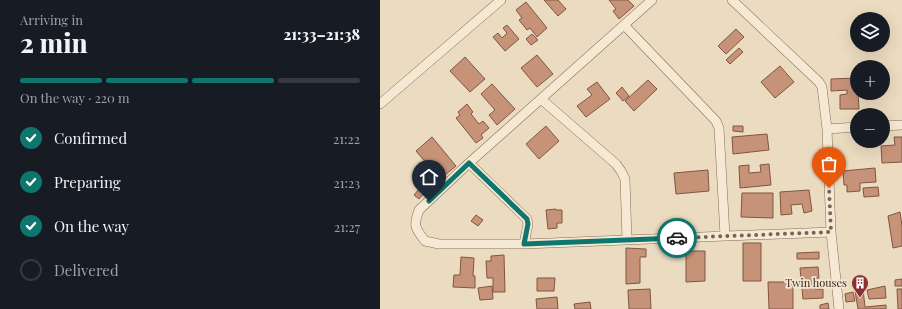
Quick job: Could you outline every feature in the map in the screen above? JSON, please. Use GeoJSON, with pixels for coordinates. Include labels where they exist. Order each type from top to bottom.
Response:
{"type":"FeatureCollection","features":[{"type":"Feature","properties":{"kind":"street"},"geometry":{"type":"LineString","coordinates":[[380,104],[501,0]]}},
{"type":"Feature","properties":{"kind":"street"},"geometry":{"type":"LineString","coordinates":[[652,0],[469,163],[420,210],[416,220],[416,230],[425,241],[439,244],[524,244],[831,232]]}},
{"type":"Feature","properties":{"kind":"street"},"geometry":{"type":"LineString","coordinates":[[732,0],[819,82],[822,87],[827,129],[831,232],[839,309]]}},
{"type":"Feature","properties":{"kind":"street"},"geometry":{"type":"LineString","coordinates":[[624,25],[716,121],[719,128],[725,236]]}},
{"type":"Feature","properties":{"kind":"street"},"geometry":{"type":"LineString","coordinates":[[541,99],[616,164],[621,171],[624,179],[627,240]]}},
{"type":"Feature","properties":{"kind":"street"},"geometry":{"type":"LineString","coordinates":[[890,126],[902,125]]}},
{"type":"Feature","properties":{"kind":"street"},"geometry":{"type":"LineString","coordinates":[[827,129],[850,127]]}},
{"type":"Feature","properties":{"kind":"street"},"geometry":{"type":"LineString","coordinates":[[469,163],[527,219],[528,224],[524,244]]}},
{"type":"Feature","properties":{"kind":"building"},"geometry":{"type":"Polygon","coordinates":[[[544,0],[558,0],[566,9],[558,16],[544,0]]]}},
{"type":"Feature","properties":{"kind":"building"},"geometry":{"type":"Polygon","coordinates":[[[609,0],[628,0],[634,6],[619,19],[613,11],[616,9],[609,0]]]}},
{"type":"Feature","properties":{"kind":"building"},"geometry":{"type":"Polygon","coordinates":[[[526,2],[547,28],[537,37],[530,28],[527,30],[519,20],[522,18],[516,10],[526,2]]]}},
{"type":"Feature","properties":{"kind":"building"},"geometry":{"type":"Polygon","coordinates":[[[507,25],[519,39],[505,51],[493,37],[498,33],[502,38],[507,33],[503,28],[507,25]]]}},
{"type":"Feature","properties":{"kind":"building"},"geometry":{"type":"Polygon","coordinates":[[[736,29],[744,37],[726,54],[718,46],[736,29]]]}},
{"type":"Feature","properties":{"kind":"building"},"geometry":{"type":"Polygon","coordinates":[[[532,34],[538,40],[531,45],[526,39],[532,34]]]}},
{"type":"Feature","properties":{"kind":"building"},"geometry":{"type":"Polygon","coordinates":[[[739,48],[743,52],[730,64],[726,60],[739,48]]]}},
{"type":"Feature","properties":{"kind":"building"},"geometry":{"type":"Polygon","coordinates":[[[537,55],[553,74],[537,87],[521,68],[537,55]]]}},
{"type":"Feature","properties":{"kind":"building"},"geometry":{"type":"Polygon","coordinates":[[[465,57],[485,79],[470,92],[450,71],[465,57]]]}},
{"type":"Feature","properties":{"kind":"building"},"geometry":{"type":"Polygon","coordinates":[[[780,66],[794,82],[775,98],[761,82],[780,66]]]}},
{"type":"Feature","properties":{"kind":"building"},"geometry":{"type":"Polygon","coordinates":[[[850,78],[850,100],[858,100],[859,108],[840,109],[840,95],[847,94],[847,90],[831,91],[831,79],[850,78]]]}},
{"type":"Feature","properties":{"kind":"building"},"geometry":{"type":"Polygon","coordinates":[[[648,80],[657,89],[634,111],[625,101],[648,80]]]}},
{"type":"Feature","properties":{"kind":"building"},"geometry":{"type":"Polygon","coordinates":[[[597,82],[610,99],[586,117],[577,106],[592,95],[587,89],[597,82]]]}},
{"type":"Feature","properties":{"kind":"building"},"geometry":{"type":"Polygon","coordinates":[[[492,84],[515,109],[497,125],[489,115],[495,110],[481,94],[492,84]]]}},
{"type":"Feature","properties":{"kind":"building"},"geometry":{"type":"Polygon","coordinates":[[[622,87],[629,96],[623,101],[616,93],[622,87]]]}},
{"type":"Feature","properties":{"kind":"building"},"geometry":{"type":"Polygon","coordinates":[[[467,104],[473,112],[471,114],[479,124],[483,121],[489,128],[481,135],[483,138],[476,143],[456,118],[460,115],[458,112],[467,104]]]}},
{"type":"Feature","properties":{"kind":"building"},"geometry":{"type":"Polygon","coordinates":[[[546,126],[559,141],[539,159],[526,144],[546,126]]]}},
{"type":"Feature","properties":{"kind":"building"},"geometry":{"type":"Polygon","coordinates":[[[733,126],[743,126],[743,132],[733,131],[733,126]]]}},
{"type":"Feature","properties":{"kind":"building"},"geometry":{"type":"Polygon","coordinates":[[[767,134],[769,150],[733,154],[732,137],[767,134]]]}},
{"type":"Feature","properties":{"kind":"building"},"geometry":{"type":"Polygon","coordinates":[[[432,137],[456,166],[440,179],[416,151],[432,137]]]}},
{"type":"Feature","properties":{"kind":"building"},"geometry":{"type":"Polygon","coordinates":[[[894,137],[902,137],[902,162],[882,163],[881,148],[890,148],[890,145],[895,145],[894,137]]]}},
{"type":"Feature","properties":{"kind":"building"},"geometry":{"type":"Polygon","coordinates":[[[769,164],[771,185],[740,188],[739,166],[749,165],[749,173],[761,172],[760,165],[769,164]]]}},
{"type":"Feature","properties":{"kind":"building"},"geometry":{"type":"Polygon","coordinates":[[[875,168],[876,182],[860,183],[860,191],[847,192],[847,185],[844,185],[843,171],[875,168]]]}},
{"type":"Feature","properties":{"kind":"building"},"geometry":{"type":"Polygon","coordinates":[[[708,170],[709,191],[676,194],[674,173],[708,170]]]}},
{"type":"Feature","properties":{"kind":"building"},"geometry":{"type":"Polygon","coordinates":[[[878,187],[879,196],[864,197],[863,188],[878,187]]]}},
{"type":"Feature","properties":{"kind":"building"},"geometry":{"type":"Polygon","coordinates":[[[420,188],[425,192],[419,199],[414,195],[420,188]]]}},
{"type":"Feature","properties":{"kind":"building"},"geometry":{"type":"Polygon","coordinates":[[[809,190],[812,211],[804,213],[802,204],[791,205],[792,214],[781,215],[780,192],[809,190]]]}},
{"type":"Feature","properties":{"kind":"building"},"geometry":{"type":"Polygon","coordinates":[[[742,193],[773,193],[773,218],[741,217],[742,193]]]}},
{"type":"Feature","properties":{"kind":"building"},"geometry":{"type":"Polygon","coordinates":[[[546,210],[562,210],[562,223],[557,223],[557,228],[548,229],[546,210]]]}},
{"type":"Feature","properties":{"kind":"building"},"geometry":{"type":"Polygon","coordinates":[[[900,212],[902,246],[893,248],[888,216],[900,212]]]}},
{"type":"Feature","properties":{"kind":"building"},"geometry":{"type":"Polygon","coordinates":[[[476,215],[483,220],[478,226],[471,221],[476,215]]]}},
{"type":"Feature","properties":{"kind":"building"},"geometry":{"type":"Polygon","coordinates":[[[743,243],[761,243],[761,281],[743,281],[743,243]]]}},
{"type":"Feature","properties":{"kind":"building"},"geometry":{"type":"Polygon","coordinates":[[[626,248],[646,249],[646,257],[640,257],[640,283],[626,284],[626,248]]]}},
{"type":"Feature","properties":{"kind":"building"},"geometry":{"type":"Polygon","coordinates":[[[686,251],[705,251],[705,281],[686,282],[686,251]]]}},
{"type":"Feature","properties":{"kind":"building"},"geometry":{"type":"Polygon","coordinates":[[[819,252],[819,259],[797,259],[797,253],[819,252]]]}},
{"type":"Feature","properties":{"kind":"building"},"geometry":{"type":"Polygon","coordinates":[[[504,255],[505,292],[493,292],[493,278],[487,278],[486,261],[491,261],[491,256],[504,255]]]}},
{"type":"Feature","properties":{"kind":"building"},"geometry":{"type":"Polygon","coordinates":[[[461,257],[474,258],[473,276],[475,276],[475,288],[453,287],[454,275],[460,275],[461,257]]]}},
{"type":"Feature","properties":{"kind":"building"},"geometry":{"type":"Polygon","coordinates":[[[818,267],[819,278],[814,279],[815,289],[823,289],[823,298],[803,299],[800,268],[818,267]]]}},
{"type":"Feature","properties":{"kind":"building"},"geometry":{"type":"Polygon","coordinates":[[[537,278],[555,278],[554,291],[537,291],[537,278]]]}},
{"type":"Feature","properties":{"kind":"building"},"geometry":{"type":"Polygon","coordinates":[[[902,279],[902,286],[895,286],[895,280],[902,279]]]}},
{"type":"Feature","properties":{"kind":"building"},"geometry":{"type":"Polygon","coordinates":[[[768,282],[793,282],[793,309],[769,309],[768,282]]]}},
{"type":"Feature","properties":{"kind":"building"},"geometry":{"type":"Polygon","coordinates":[[[492,286],[493,299],[480,300],[478,288],[492,286]]]}},
{"type":"Feature","properties":{"kind":"building"},"geometry":{"type":"Polygon","coordinates":[[[885,286],[886,298],[869,299],[867,290],[885,286]]]}},
{"type":"Feature","properties":{"kind":"building"},"geometry":{"type":"Polygon","coordinates":[[[650,289],[651,309],[629,309],[628,290],[650,289]]]}},
{"type":"Feature","properties":{"kind":"building","name":"Twin houses"},"geometry":{"type":"Polygon","coordinates":[[[863,289],[865,307],[886,305],[886,309],[858,309],[855,291],[863,289]]]}},
{"type":"Feature","properties":{"kind":"building"},"geometry":{"type":"Polygon","coordinates":[[[897,289],[902,289],[902,309],[898,309],[897,289]]]}},
{"type":"Feature","properties":{"kind":"building"},"geometry":{"type":"Polygon","coordinates":[[[853,292],[855,301],[846,302],[845,294],[853,292]]]}},
{"type":"Feature","properties":{"kind":"building"},"geometry":{"type":"Polygon","coordinates":[[[557,297],[558,309],[537,309],[536,299],[557,297]]]}},
{"type":"Feature","properties":{"kind":"building"},"geometry":{"type":"Polygon","coordinates":[[[590,302],[591,309],[575,309],[574,304],[590,302]]]}},
{"type":"Feature","properties":{"kind":"building"},"geometry":{"type":"Polygon","coordinates":[[[828,303],[829,309],[820,309],[820,305],[828,303]]]}},
{"type":"Feature","properties":{"kind":"way so far"},"geometry":{"type":"LineString","coordinates":[[677,238],[831,232],[829,188]]}},
{"type":"Feature","properties":{"kind":"place","name":"Twin houses"},"geometry":{"type":"Point","coordinates":[860,298]}},
{"type":"Feature","properties":{"kind":"route"},"geometry":{"type":"LineString","coordinates":[[429,201],[469,163],[527,219],[528,224],[524,244],[677,238]]}}]}
